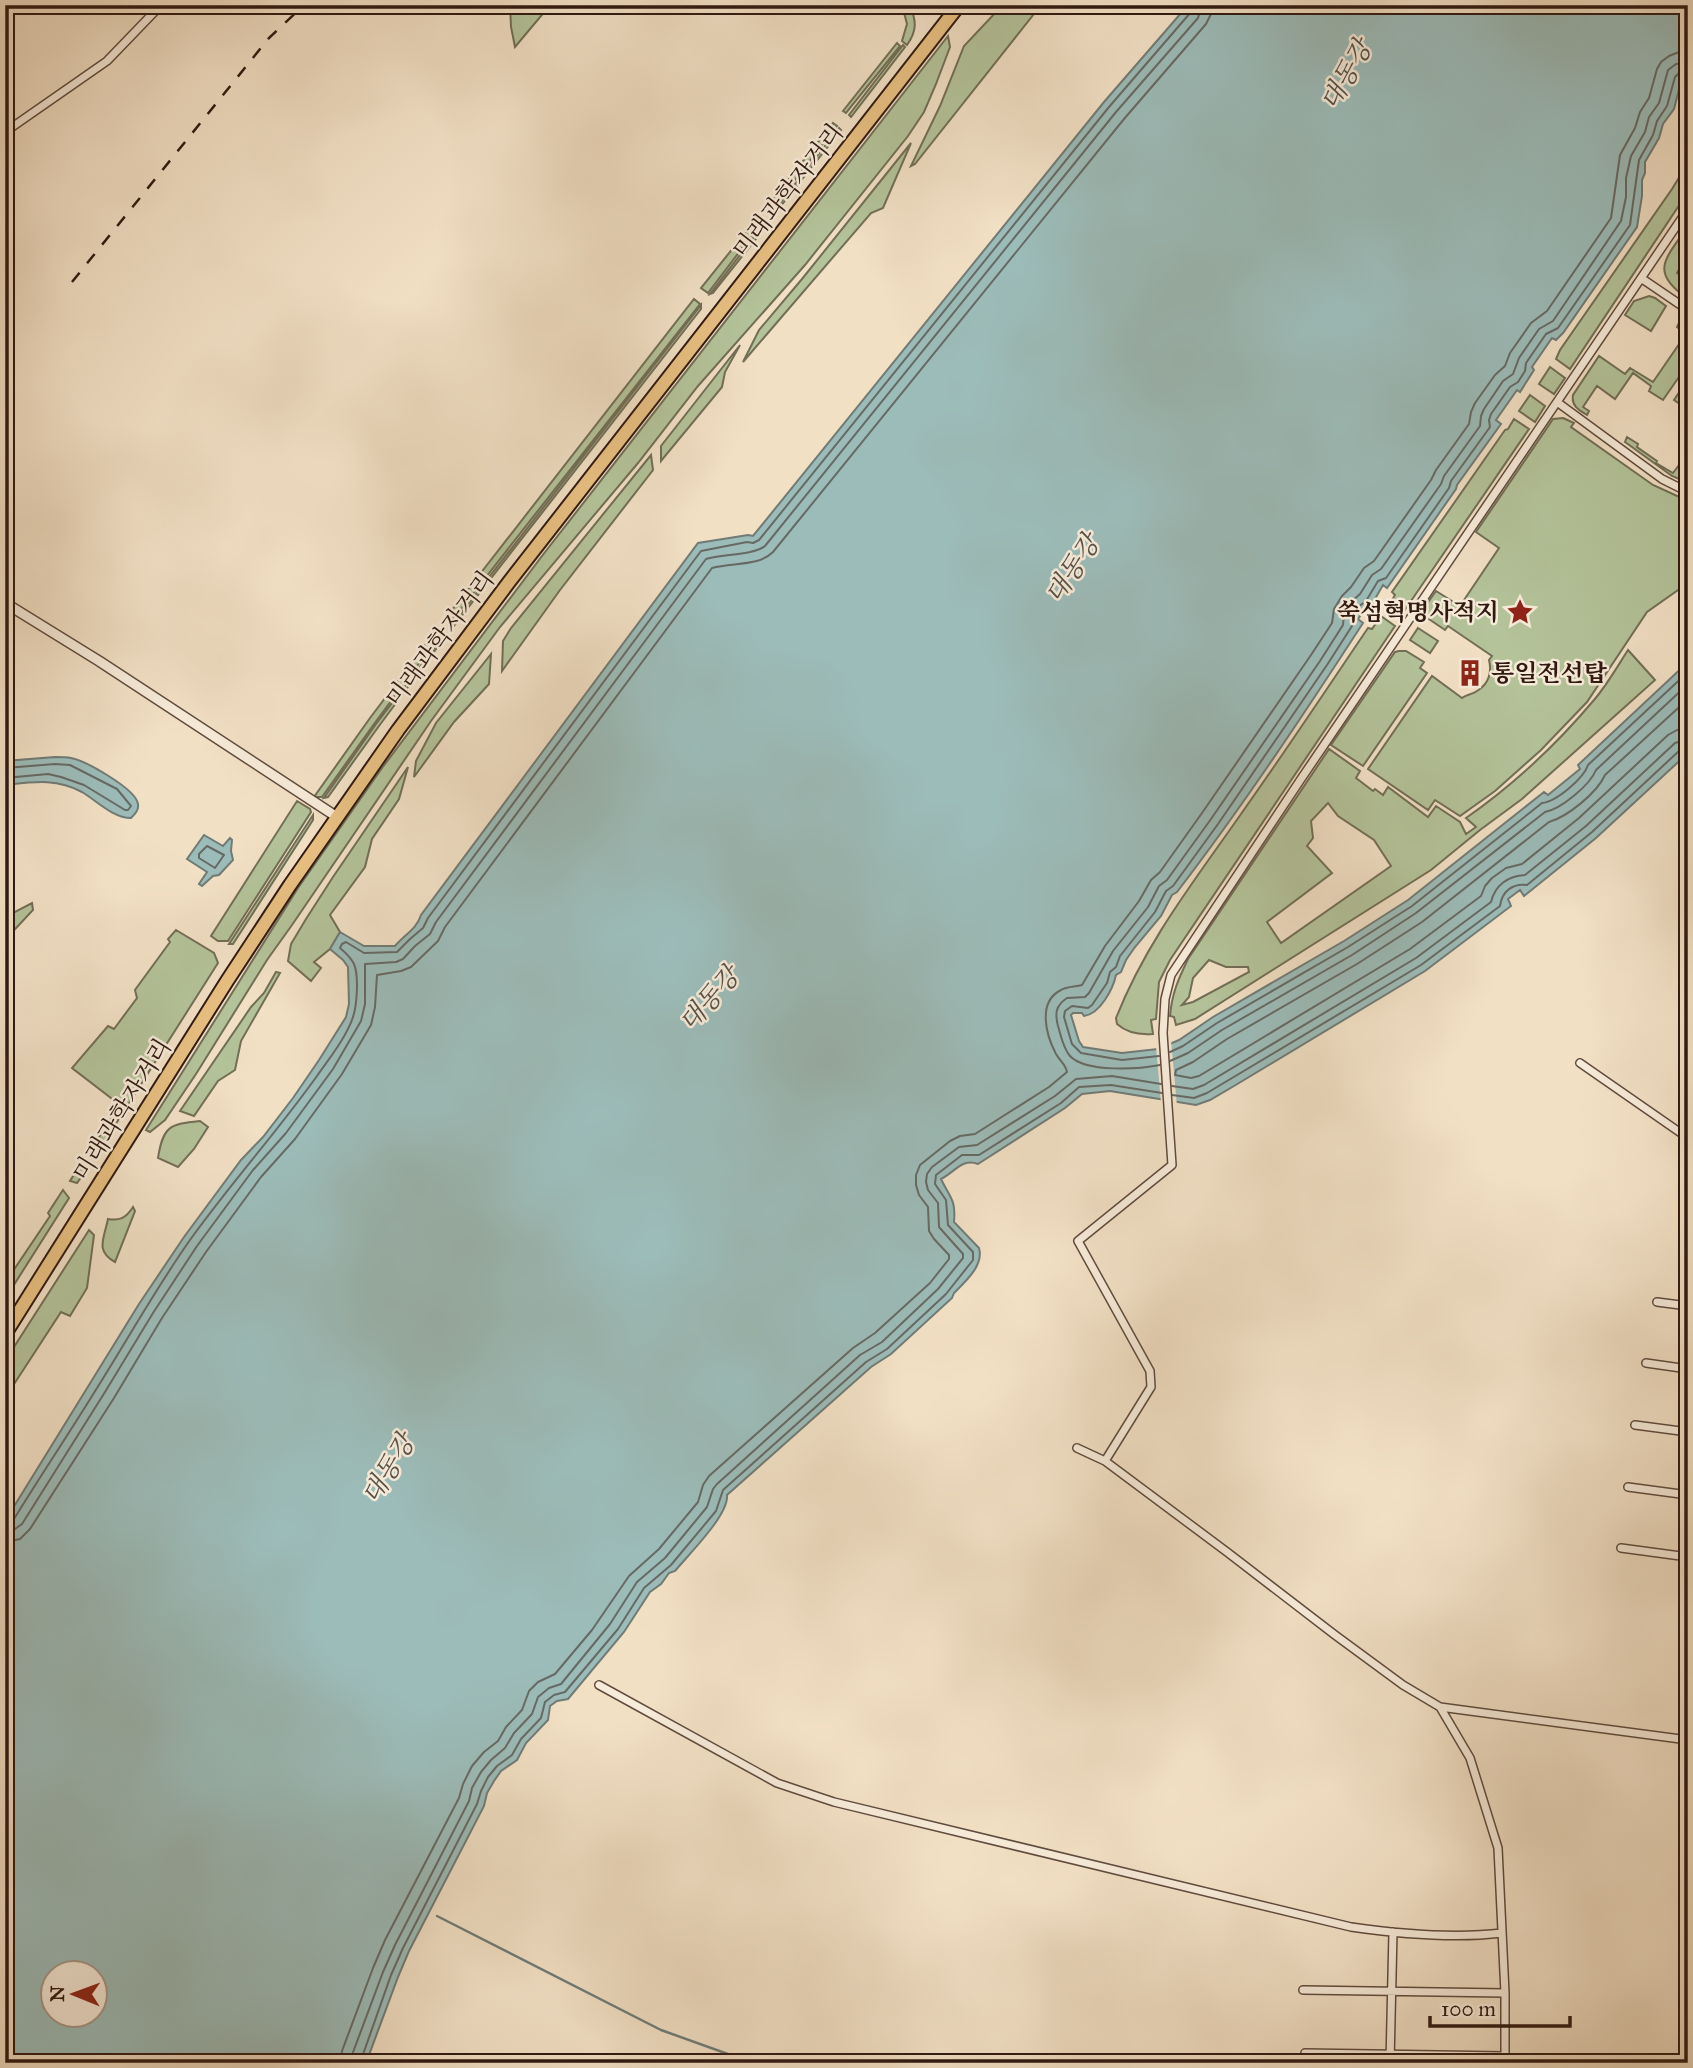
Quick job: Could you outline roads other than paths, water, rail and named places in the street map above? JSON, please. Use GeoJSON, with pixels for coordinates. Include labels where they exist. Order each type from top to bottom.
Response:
{"type":"FeatureCollection","features":[{"type":"Feature","properties":{"kind":"main road","name":"미래과학자거리"},"geometry":{"type":"LineString","coordinates":[[5,1334],[227,981],[398,730],[509,582],[959,5]]}},
{"type":"Feature","properties":{"kind":"street"},"geometry":{"type":"LineString","coordinates":[[5,132],[107,61],[161,5]]}},
{"type":"Feature","properties":{"kind":"street"},"geometry":{"type":"LineString","coordinates":[[1105,1461],[1151,1387],[1150,1371],[1077,1241],[1172,1166],[1163,1033],[1165,999],[1171,975],[1688,209]]}},
{"type":"Feature","properties":{"kind":"street"},"geometry":{"type":"LineString","coordinates":[[1641,278],[1688,310]]}},
{"type":"Feature","properties":{"kind":"street"},"geometry":{"type":"LineString","coordinates":[[1557,402],[1662,479],[1688,492]]}},
{"type":"Feature","properties":{"kind":"street"},"geometry":{"type":"LineString","coordinates":[[5,605],[89,655],[337,817]]}},
{"type":"Feature","properties":{"kind":"street"},"geometry":{"type":"LineString","coordinates":[[1580,1063],[1688,1138]]}},
{"type":"Feature","properties":{"kind":"street"},"geometry":{"type":"LineString","coordinates":[[1657,1302],[1688,1306]]}},
{"type":"Feature","properties":{"kind":"street"},"geometry":{"type":"LineString","coordinates":[[1646,1363],[1688,1370]]}},
{"type":"Feature","properties":{"kind":"street"},"geometry":{"type":"LineString","coordinates":[[1635,1425],[1688,1432]]}},
{"type":"Feature","properties":{"kind":"street"},"geometry":{"type":"LineString","coordinates":[[1077,1448],[1105,1461],[1343,1641],[1403,1685],[1440,1707],[1688,1740]]}},
{"type":"Feature","properties":{"kind":"street"},"geometry":{"type":"LineString","coordinates":[[1628,1488],[1688,1495]]}},
{"type":"Feature","properties":{"kind":"street"},"geometry":{"type":"LineString","coordinates":[[1621,1548],[1688,1558]]}},
{"type":"Feature","properties":{"kind":"street"},"geometry":{"type":"LineString","coordinates":[[599,1685],[777,1783],[834,1802],[1351,1927],[1477,1936],[1502,1933]]}},
{"type":"Feature","properties":{"kind":"street"},"geometry":{"type":"LineString","coordinates":[[1305,2053],[1391,2059],[1505,2059],[1505,1993],[1498,1848],[1469,1758],[1440,1707]]}},
{"type":"Feature","properties":{"kind":"street"},"geometry":{"type":"LineString","coordinates":[[1391,2059],[1393,1932]]}},
{"type":"Feature","properties":{"kind":"street"},"geometry":{"type":"LineString","coordinates":[[1303,1990],[1505,1993]]}},
{"type":"Feature","properties":{"kind":"water","name":"대동강"},"geometry":{"type":"Polygon","coordinates":[[[1188,5],[1688,5],[1688,79],[1682,78],[1674,109],[1663,124],[1659,138],[1645,162],[1637,227],[1563,333],[1556,340],[1552,338],[1532,367],[1534,370],[1520,392],[1517,390],[1496,420],[1501,424],[1387,588],[1383,585],[1368,611],[1365,609],[1358,619],[1363,623],[1273,759],[1177,892],[1172,895],[1161,916],[1135,947],[1121,972],[1116,975],[1105,1000],[1090,1014],[1071,1015],[1079,1041],[1083,1047],[1122,1053],[1158,1049],[1179,1040],[1213,1017],[1344,941],[1408,900],[1544,792],[1548,795],[1580,769],[1578,765],[1688,662],[1688,753],[1596,838],[1524,896],[1520,890],[1508,899],[1511,906],[1425,971],[1210,1100],[1196,1105],[1110,1091],[1082,1094],[1065,1108],[978,1164],[963,1164],[941,1179],[953,1203],[954,1222],[979,1248],[979,1261],[973,1272],[952,1298],[891,1354],[871,1367],[727,1495],[722,1513],[698,1545],[675,1571],[669,1573],[661,1584],[650,1592],[624,1632],[568,1699],[557,1701],[550,1706],[548,1720],[526,1743],[517,1760],[501,1771],[487,1793],[484,1806],[409,1951],[366,2063],[5,2063],[5,1521],[139,1304],[184,1237],[241,1160],[293,1098],[346,1017],[349,1004],[348,967],[330,949],[340,932],[364,946],[395,946],[413,928],[698,543],[753,536],[1104,102],[1188,5]]]}},
{"type":"Feature","properties":{"kind":"water"},"geometry":{"type":"Polygon","coordinates":[[[55,757],[78,760],[109,776],[135,798],[138,804],[136,812],[131,818],[118,815],[82,792],[63,785],[44,782],[5,785],[5,761],[55,757]]]}},
{"type":"Feature","properties":{"kind":"water"},"geometry":{"type":"Polygon","coordinates":[[[204,835],[223,846],[230,838],[233,860],[219,875],[213,876],[202,886],[199,884],[207,872],[187,859],[204,835]]]}},
{"type":"Feature","properties":{"kind":"waterway"},"geometry":{"type":"LineString","coordinates":[[437,1916],[661,2030],[753,2063]]}},
{"type":"Feature","properties":{"kind":"railway"},"geometry":{"type":"LineString","coordinates":[[72,282],[269,38],[304,5]]}},
{"type":"Feature","properties":{"kind":"place","name":"쑥섬혁명사적지"},"geometry":{"type":"Point","coordinates":[1520,612]}},
{"type":"Feature","properties":{"kind":"place","name":"통일전선탑"},"geometry":{"type":"Point","coordinates":[1470,673]}}]}
